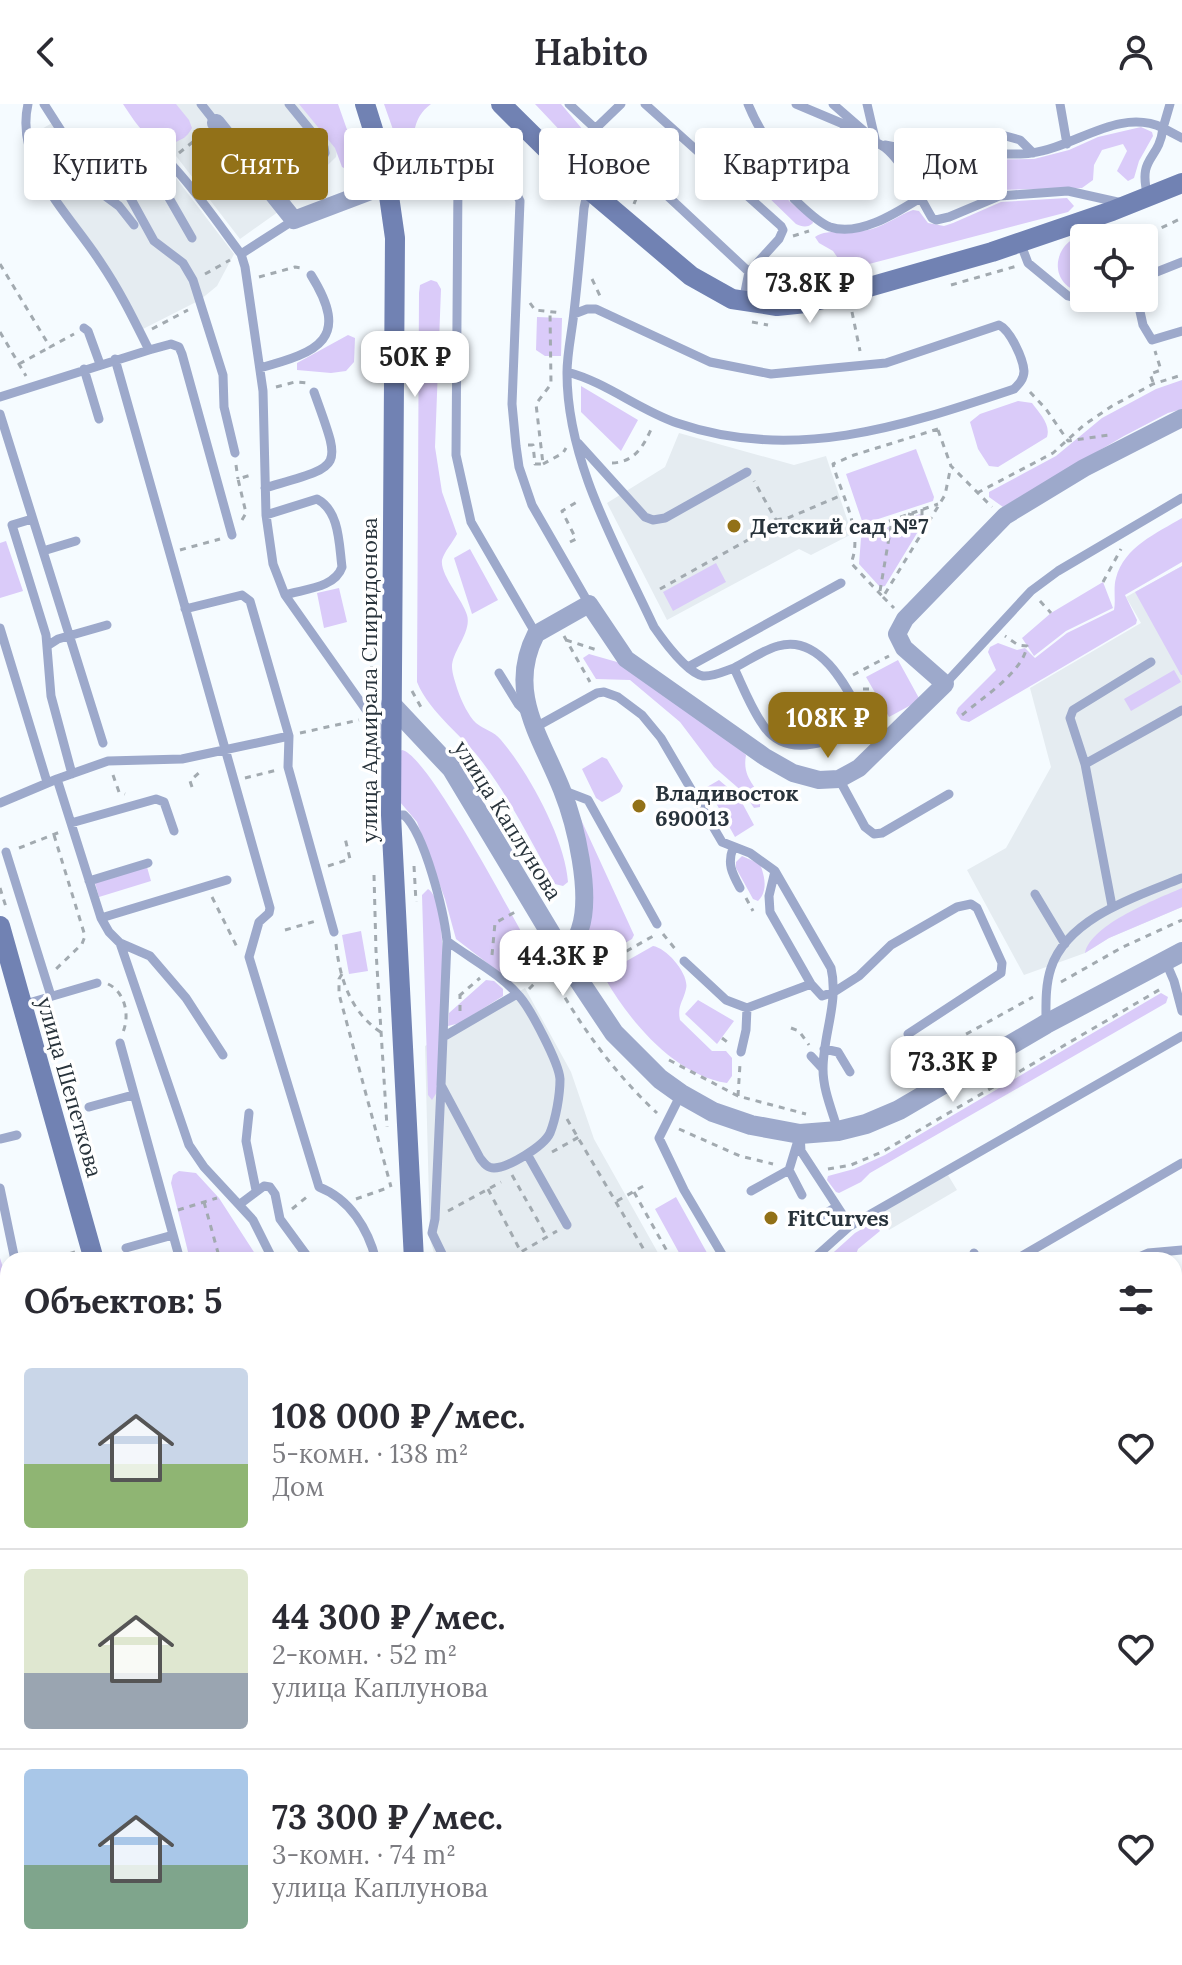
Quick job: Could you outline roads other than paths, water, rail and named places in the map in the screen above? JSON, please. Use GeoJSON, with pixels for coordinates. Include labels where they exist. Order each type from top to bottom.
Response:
{"type":"FeatureCollection","features":[{"type":"Feature","properties":{"kind":"main road","name":"улица Адмирала Спиридонова"},"geometry":{"type":"LineString","coordinates":[[365,104],[372,128]]}},
{"type":"Feature","properties":{"kind":"main road"},"geometry":{"type":"LineString","coordinates":[[501,104],[539,141]]}},
{"type":"Feature","properties":{"kind":"main road"},"geometry":{"type":"LineString","coordinates":[[601,200],[691,276],[713,290],[743,302],[777,306],[806,303],[1020,242],[1129,205],[1182,183]]}},
{"type":"Feature","properties":{"kind":"main road","name":"улица Адмирала Спиридонова"},"geometry":{"type":"LineString","coordinates":[[391,200],[395,238],[391,815],[414,1252]]}},
{"type":"Feature","properties":{"kind":"main road","name":"улица Шепеткова"},"geometry":{"type":"LineString","coordinates":[[0,926],[85,1252]]}},
{"type":"Feature","properties":{"kind":"street"},"geometry":{"type":"LineString","coordinates":[[279,200],[294,220],[347,200]]}},
{"type":"Feature","properties":{"kind":"street"},"geometry":{"type":"LineString","coordinates":[[556,961],[575,940],[580,929],[584,894],[581,868],[562,790],[532,721],[523,669],[536,634],[589,604],[626,659],[715,722],[793,773],[829,781],[839,779],[859,768],[879,751],[945,684],[904,648],[899,640],[899,627],[1005,516],[1125,445],[1182,418]]}},
{"type":"Feature","properties":{"kind":"street","name":"улица Каплунова"},"geometry":{"type":"LineString","coordinates":[[391,704],[452,769],[556,961],[614,1033],[660,1079],[681,1094],[713,1112],[751,1125],[800,1134],[838,1131],[866,1124],[899,1110],[1046,1024],[1173,956]]}},
{"type":"Feature","properties":{"kind":"lane"},"geometry":{"type":"LineString","coordinates":[[28,104],[25,118],[27,138],[35,166],[101,261],[149,350]]}},
{"type":"Feature","properties":{"kind":"lane"},"geometry":{"type":"LineString","coordinates":[[44,104],[59,128]]}},
{"type":"Feature","properties":{"kind":"lane"},"geometry":{"type":"LineString","coordinates":[[201,104],[210,128]]}},
{"type":"Feature","properties":{"kind":"lane"},"geometry":{"type":"LineString","coordinates":[[289,104],[309,128]]}},
{"type":"Feature","properties":{"kind":"lane"},"geometry":{"type":"LineString","coordinates":[[569,104],[592,128]]}},
{"type":"Feature","properties":{"kind":"lane"},"geometry":{"type":"LineString","coordinates":[[596,128],[621,104]]}},
{"type":"Feature","properties":{"kind":"lane"},"geometry":{"type":"LineString","coordinates":[[645,104],[783,230],[779,239],[749,272],[743,302]]}},
{"type":"Feature","properties":{"kind":"lane"},"geometry":{"type":"LineString","coordinates":[[748,104],[760,128]]}},
{"type":"Feature","properties":{"kind":"lane"},"geometry":{"type":"LineString","coordinates":[[796,104],[880,144],[894,147]]}},
{"type":"Feature","properties":{"kind":"lane"},"geometry":{"type":"LineString","coordinates":[[833,104],[880,144],[894,161]]}},
{"type":"Feature","properties":{"kind":"lane"},"geometry":{"type":"LineString","coordinates":[[867,104],[880,144]]}},
{"type":"Feature","properties":{"kind":"lane"},"geometry":{"type":"LineString","coordinates":[[1060,104],[1067,144]]}},
{"type":"Feature","properties":{"kind":"lane"},"geometry":{"type":"LineString","coordinates":[[1148,197],[1144,173],[1146,164],[1161,140],[1170,104]]}},
{"type":"Feature","properties":{"kind":"lane"},"geometry":{"type":"LineString","coordinates":[[1007,154],[1033,153],[1130,121],[1152,123],[1182,138]]}},
{"type":"Feature","properties":{"kind":"lane"},"geometry":{"type":"LineString","coordinates":[[1007,136],[1020,140],[1033,153]]}},
{"type":"Feature","properties":{"kind":"lane"},"geometry":{"type":"LineString","coordinates":[[176,170],[241,254],[263,391],[266,515],[273,564],[285,595],[390,744]]}},
{"type":"Feature","properties":{"kind":"lane"},"geometry":{"type":"LineString","coordinates":[[1007,195],[1068,191],[1129,205]]}},
{"type":"Feature","properties":{"kind":"lane"},"geometry":{"type":"LineString","coordinates":[[111,200],[134,225]]}},
{"type":"Feature","properties":{"kind":"lane"},"geometry":{"type":"LineString","coordinates":[[131,200],[154,241],[183,263],[193,280],[223,375],[224,407],[235,453]]}},
{"type":"Feature","properties":{"kind":"lane"},"geometry":{"type":"LineString","coordinates":[[170,200],[192,238]]}},
{"type":"Feature","properties":{"kind":"lane"},"geometry":{"type":"LineString","coordinates":[[458,200],[456,455],[471,522],[536,634]]}},
{"type":"Feature","properties":{"kind":"lane"},"geometry":{"type":"LineString","coordinates":[[520,200],[514,426],[524,482],[532,505],[589,604]]}},
{"type":"Feature","properties":{"kind":"lane"},"geometry":{"type":"LineString","coordinates":[[587,200],[567,372],[575,436],[594,493],[654,627],[688,667],[701,676],[734,668],[776,646],[798,645],[826,662],[843,681],[879,751]]}},
{"type":"Feature","properties":{"kind":"lane"},"geometry":{"type":"LineString","coordinates":[[670,200],[749,272]]}},
{"type":"Feature","properties":{"kind":"lane"},"geometry":{"type":"LineString","coordinates":[[795,200],[828,226],[838,228],[869,225],[916,200]]}},
{"type":"Feature","properties":{"kind":"lane"},"geometry":{"type":"LineString","coordinates":[[921,200],[936,220],[989,200]]}},
{"type":"Feature","properties":{"kind":"lane"},"geometry":{"type":"LineString","coordinates":[[241,254],[294,220]]}},
{"type":"Feature","properties":{"kind":"lane"},"geometry":{"type":"LineString","coordinates":[[1020,242],[1028,263],[1070,296]]}},
{"type":"Feature","properties":{"kind":"lane"},"geometry":{"type":"LineString","coordinates":[[1158,271],[1182,262]]}},
{"type":"Feature","properties":{"kind":"lane"},"geometry":{"type":"LineString","coordinates":[[260,368],[300,355],[325,340],[329,322],[324,300],[311,275]]}},
{"type":"Feature","properties":{"kind":"lane"},"geometry":{"type":"LineString","coordinates":[[567,372],[674,422],[763,442],[803,442],[859,434],[933,416],[1014,389],[1021,382],[1024,371],[1009,331],[999,325],[886,363],[771,374],[710,362],[608,314],[587,309],[574,314]]}},
{"type":"Feature","properties":{"kind":"lane"},"geometry":{"type":"LineString","coordinates":[[1140,312],[1152,340],[1182,331]]}},
{"type":"Feature","properties":{"kind":"lane"},"geometry":{"type":"LineString","coordinates":[[84,328],[88,331],[100,364]]}},
{"type":"Feature","properties":{"kind":"lane"},"geometry":{"type":"LineString","coordinates":[[0,397],[115,359],[171,344],[179,347],[232,535]]}},
{"type":"Feature","properties":{"kind":"lane"},"geometry":{"type":"LineString","coordinates":[[115,359],[270,908],[259,922],[249,957],[319,1187],[337,1196],[354,1213],[368,1235],[373,1252]]}},
{"type":"Feature","properties":{"kind":"lane"},"geometry":{"type":"LineString","coordinates":[[84,369],[99,419]]}},
{"type":"Feature","properties":{"kind":"lane"},"geometry":{"type":"LineString","coordinates":[[265,488],[325,469],[333,456],[333,446],[314,392]]}},
{"type":"Feature","properties":{"kind":"lane"},"geometry":{"type":"LineString","coordinates":[[0,414],[103,743]]}},
{"type":"Feature","properties":{"kind":"lane"},"geometry":{"type":"LineString","coordinates":[[575,436],[645,517],[653,520],[665,518],[747,472]]}},
{"type":"Feature","properties":{"kind":"lane"},"geometry":{"type":"LineString","coordinates":[[945,684],[1031,591],[1058,571],[1182,498]]}},
{"type":"Feature","properties":{"kind":"lane"},"geometry":{"type":"LineString","coordinates":[[266,515],[317,499],[327,507],[334,519],[341,573],[332,582],[285,595]]}},
{"type":"Feature","properties":{"kind":"lane"},"geometry":{"type":"LineString","coordinates":[[0,529],[32,519]]}},
{"type":"Feature","properties":{"kind":"lane"},"geometry":{"type":"LineString","coordinates":[[12,525],[47,646],[51,696],[72,774]]}},
{"type":"Feature","properties":{"kind":"lane"},"geometry":{"type":"LineString","coordinates":[[43,551],[76,541]]}},
{"type":"Feature","properties":{"kind":"lane"},"geometry":{"type":"LineString","coordinates":[[688,667],[841,583]]}},
{"type":"Feature","properties":{"kind":"lane"},"geometry":{"type":"LineString","coordinates":[[185,609],[242,595],[247,598],[289,736],[288,767],[334,932]]}},
{"type":"Feature","properties":{"kind":"lane"},"geometry":{"type":"LineString","coordinates":[[47,646],[69,635],[107,625]]}},
{"type":"Feature","properties":{"kind":"lane"},"geometry":{"type":"LineString","coordinates":[[0,628],[52,780],[71,823],[101,918],[120,943],[150,956],[186,998],[223,1055]]}},
{"type":"Feature","properties":{"kind":"lane"},"geometry":{"type":"LineString","coordinates":[[1112,906],[1085,764],[1070,718],[1073,710],[1151,662]]}},
{"type":"Feature","properties":{"kind":"lane"},"geometry":{"type":"LineString","coordinates":[[734,668],[762,724],[770,734],[784,741],[802,745],[820,744],[865,722]]}},
{"type":"Feature","properties":{"kind":"lane"},"geometry":{"type":"LineString","coordinates":[[499,673],[532,721],[597,693],[618,697],[642,715],[661,738],[716,836],[733,848],[750,853],[775,871],[831,968],[834,992],[823,1069],[826,1092],[838,1131]]}},
{"type":"Feature","properties":{"kind":"lane"},"geometry":{"type":"LineString","coordinates":[[1085,764],[1182,710]]}},
{"type":"Feature","properties":{"kind":"lane"},"geometry":{"type":"LineString","coordinates":[[0,803],[52,780],[108,761],[182,759],[289,736]]}},
{"type":"Feature","properties":{"kind":"lane"},"geometry":{"type":"LineString","coordinates":[[839,779],[865,827],[874,834],[882,833],[949,794]]}},
{"type":"Feature","properties":{"kind":"lane"},"geometry":{"type":"LineString","coordinates":[[562,790],[588,800],[657,924]]}},
{"type":"Feature","properties":{"kind":"lane"},"geometry":{"type":"LineString","coordinates":[[71,823],[156,799],[164,802],[174,831]]}},
{"type":"Feature","properties":{"kind":"lane"},"geometry":{"type":"LineString","coordinates":[[391,815],[404,815],[413,826],[441,900],[447,941],[432,1233],[441,1252]]}},
{"type":"Feature","properties":{"kind":"lane"},"geometry":{"type":"LineString","coordinates":[[733,848],[729,863],[740,888]]}},
{"type":"Feature","properties":{"kind":"lane"},"geometry":{"type":"LineString","coordinates":[[6,852],[51,996]]}},
{"type":"Feature","properties":{"kind":"lane"},"geometry":{"type":"LineString","coordinates":[[89,881],[148,863]]}},
{"type":"Feature","properties":{"kind":"lane"},"geometry":{"type":"LineString","coordinates":[[775,871],[769,896],[770,912],[811,984],[822,996],[859,976],[891,945],[957,907],[971,904],[977,908],[1002,963],[1001,973],[908,1034]]}},
{"type":"Feature","properties":{"kind":"lane"},"geometry":{"type":"LineString","coordinates":[[1046,1024],[1046,990],[1051,967],[1065,944],[1112,906],[1182,878]]}},
{"type":"Feature","properties":{"kind":"lane"},"geometry":{"type":"LineString","coordinates":[[101,918],[227,880]]}},
{"type":"Feature","properties":{"kind":"lane"},"geometry":{"type":"LineString","coordinates":[[1035,894],[1065,944]]}},
{"type":"Feature","properties":{"kind":"lane"},"geometry":{"type":"LineString","coordinates":[[441,1085],[487,1166],[492,1169],[530,1159],[549,1134],[559,1084],[558,1067],[519,996],[447,941]]}},
{"type":"Feature","properties":{"kind":"lane"},"geometry":{"type":"LineString","coordinates":[[120,943],[189,1145],[204,1167],[253,1220],[269,1252]]}},
{"type":"Feature","properties":{"kind":"lane"},"geometry":{"type":"LineString","coordinates":[[1173,956],[1174,981],[1182,1012]]}},
{"type":"Feature","properties":{"kind":"lane"},"geometry":{"type":"LineString","coordinates":[[684,961],[726,1000],[747,1008],[811,984]]}},
{"type":"Feature","properties":{"kind":"lane"},"geometry":{"type":"LineString","coordinates":[[22,1005],[97,983]]}},
{"type":"Feature","properties":{"kind":"lane"},"geometry":{"type":"LineString","coordinates":[[443,1037],[519,996]]}},
{"type":"Feature","properties":{"kind":"lane"},"geometry":{"type":"LineString","coordinates":[[741,1052],[747,1008]]}},
{"type":"Feature","properties":{"kind":"lane"},"geometry":{"type":"LineString","coordinates":[[821,1252],[850,1226],[1182,1036]]}},
{"type":"Feature","properties":{"kind":"lane"},"geometry":{"type":"LineString","coordinates":[[120,1043],[178,1252]]}},
{"type":"Feature","properties":{"kind":"lane"},"geometry":{"type":"LineString","coordinates":[[824,1049],[838,1052],[850,1072]]}},
{"type":"Feature","properties":{"kind":"lane"},"geometry":{"type":"LineString","coordinates":[[811,1056],[823,1069]]}},
{"type":"Feature","properties":{"kind":"lane"},"geometry":{"type":"LineString","coordinates":[[681,1094],[659,1138],[684,1190],[721,1252]]}},
{"type":"Feature","properties":{"kind":"lane"},"geometry":{"type":"LineString","coordinates":[[89,1107],[133,1095]]}},
{"type":"Feature","properties":{"kind":"lane"},"geometry":{"type":"LineString","coordinates":[[249,1113],[246,1141],[256,1190]]}},
{"type":"Feature","properties":{"kind":"lane"},"geometry":{"type":"LineString","coordinates":[[800,1134],[801,1151],[850,1226]]}},
{"type":"Feature","properties":{"kind":"lane"},"geometry":{"type":"LineString","coordinates":[[751,1191],[789,1169],[800,1134]]}},
{"type":"Feature","properties":{"kind":"lane"},"geometry":{"type":"LineString","coordinates":[[0,1139],[17,1135]]}},
{"type":"Feature","properties":{"kind":"lane"},"geometry":{"type":"LineString","coordinates":[[530,1159],[567,1225]]}},
{"type":"Feature","properties":{"kind":"lane"},"geometry":{"type":"LineString","coordinates":[[1029,1252],[1182,1163]]}},
{"type":"Feature","properties":{"kind":"lane"},"geometry":{"type":"LineString","coordinates":[[789,1169],[802,1195]]}},
{"type":"Feature","properties":{"kind":"lane"},"geometry":{"type":"LineString","coordinates":[[240,1204],[256,1190],[270,1187],[275,1194],[280,1219],[304,1252]]}},
{"type":"Feature","properties":{"kind":"lane"},"geometry":{"type":"LineString","coordinates":[[0,1188],[13,1252]]}},
{"type":"Feature","properties":{"kind":"lane"},"geometry":{"type":"LineString","coordinates":[[813,1221],[836,1207]]}},
{"type":"Feature","properties":{"kind":"lane"},"geometry":{"type":"LineString","coordinates":[[126,1248],[173,1235]]}},
{"type":"Feature","properties":{"kind":"lane"},"geometry":{"type":"LineString","coordinates":[[1159,1252],[1182,1250]]}},
{"type":"Feature","properties":{"kind":"place","name":"Детский сад №7"},"geometry":{"type":"Point","coordinates":[734,526]}},
{"type":"Feature","properties":{"kind":"place","name":"Владивосток 690013"},"geometry":{"type":"Point","coordinates":[639,806]}},
{"type":"Feature","properties":{"kind":"place","name":"FitCurves"},"geometry":{"type":"Point","coordinates":[771,1218]}}]}
